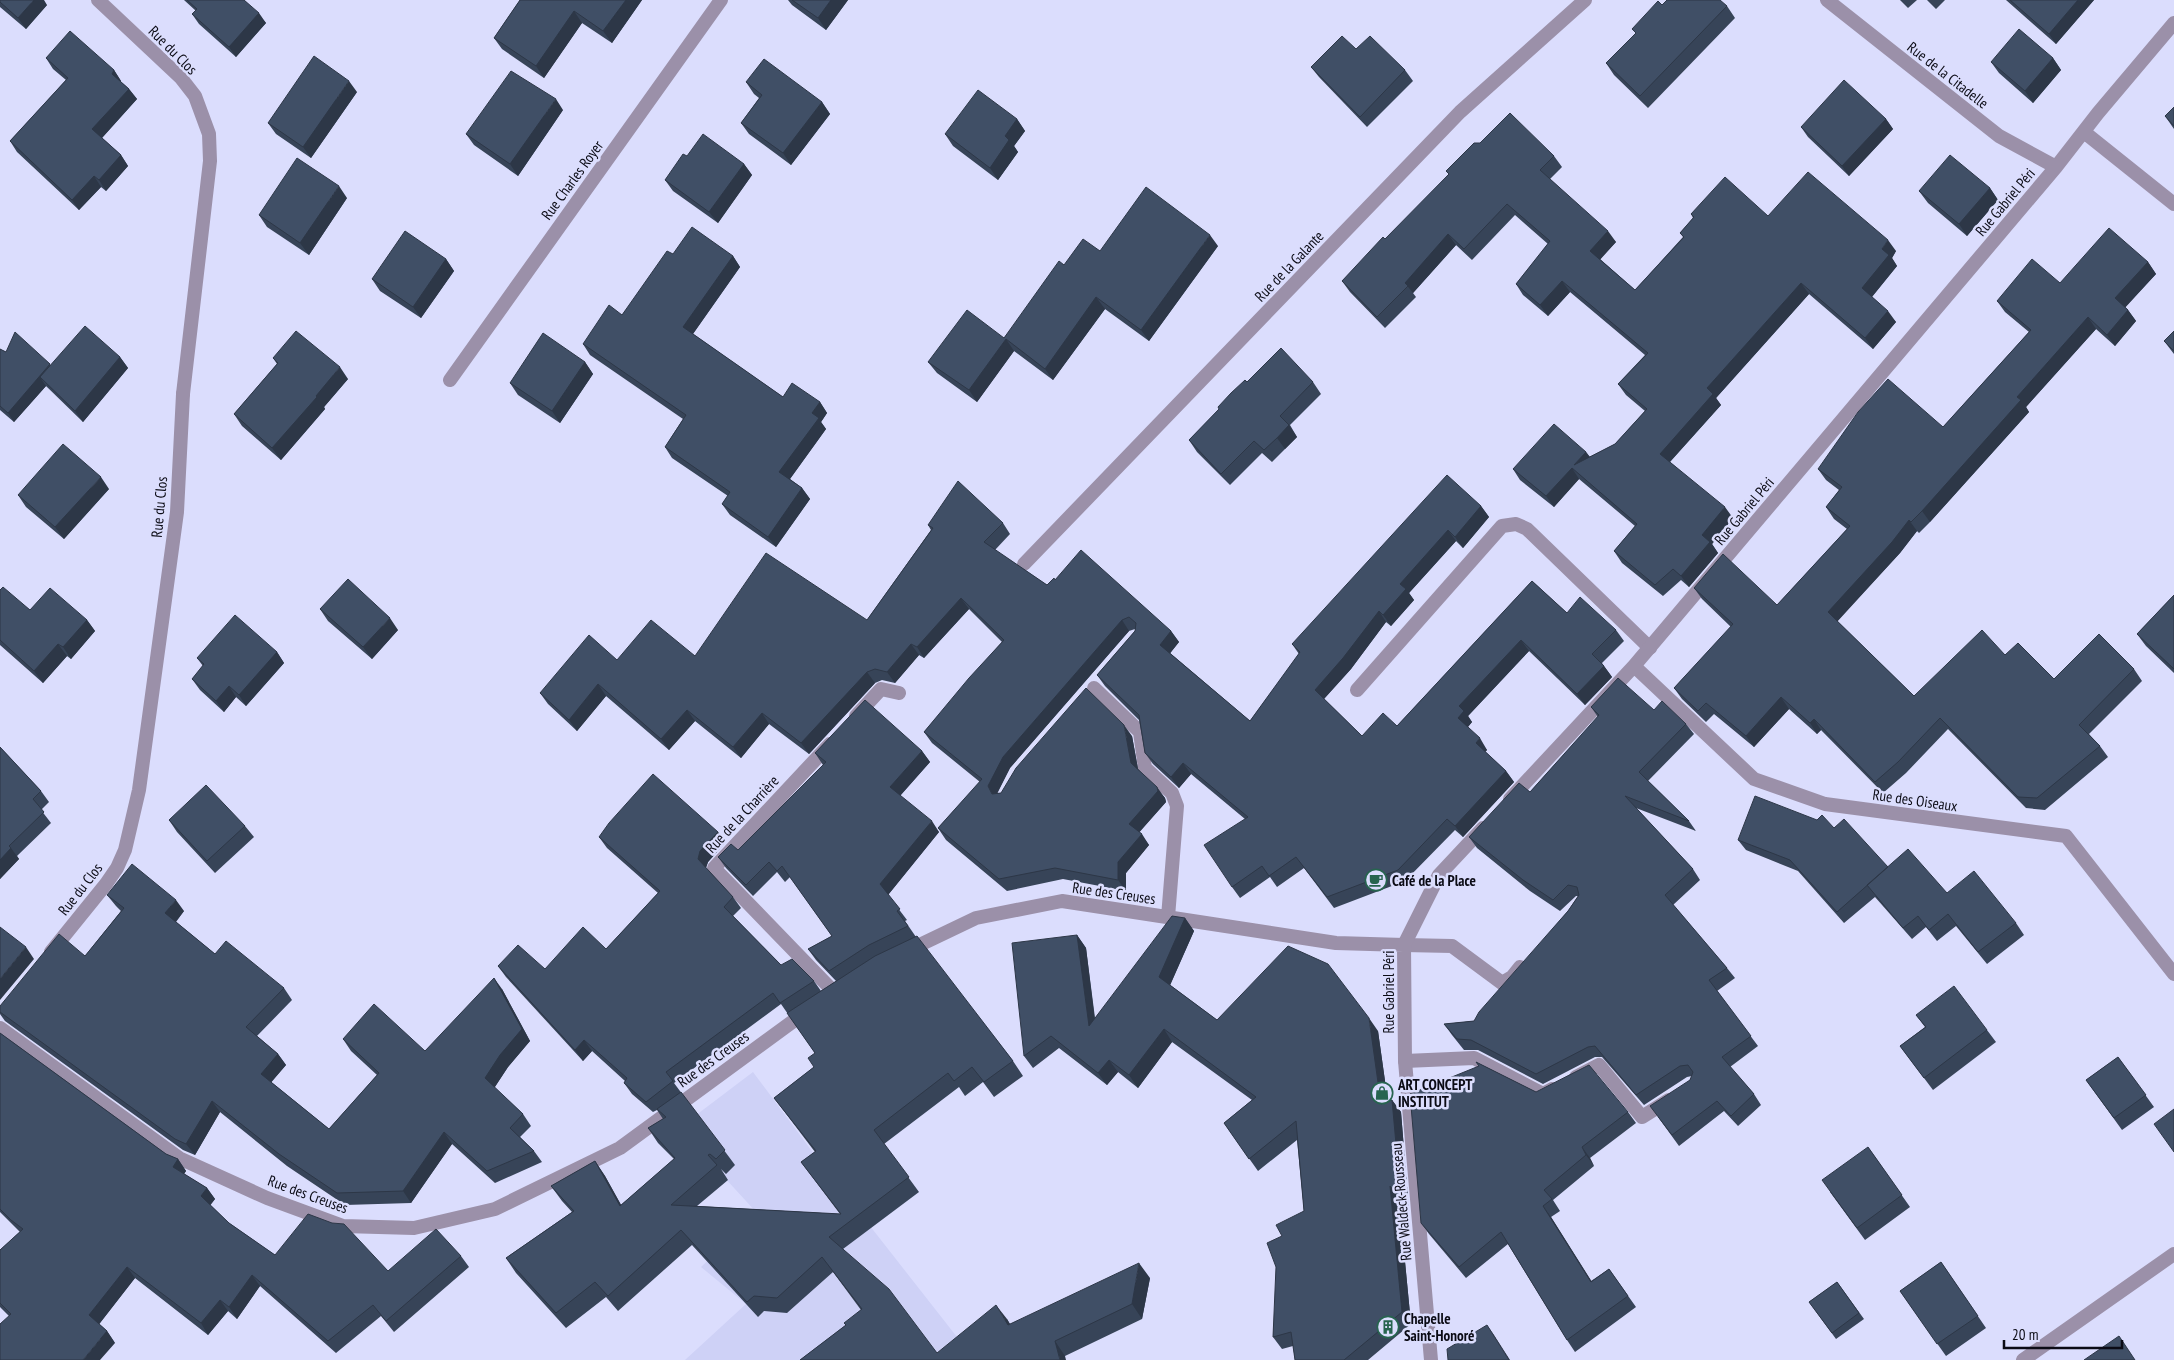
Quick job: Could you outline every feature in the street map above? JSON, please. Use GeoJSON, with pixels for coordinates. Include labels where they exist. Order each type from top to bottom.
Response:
{"type":"FeatureCollection","features":[{"type":"Feature","properties":{"kind":"street","name":"Rue du Clos"},"geometry":{"type":"LineString","coordinates":[[44,961],[117,868],[125,850],[138,790],[177,512],[183,394],[210,161],[209,134],[195,96],[181,78],[98,0]]}},
{"type":"Feature","properties":{"kind":"street","name":"Rue Charles Royer"},"geometry":{"type":"LineString","coordinates":[[450,380],[721,0]]}},
{"type":"Feature","properties":{"kind":"street","name":"Rue de la Galante"},"geometry":{"type":"LineString","coordinates":[[1024,564],[1460,112],[1586,0]]}},
{"type":"Feature","properties":{"kind":"street","name":"Rue de la Citadelle"},"geometry":{"type":"LineString","coordinates":[[1827,0],[1999,136],[2056,167]]}},
{"type":"Feature","properties":{"kind":"street","name":"Rue Gabriel Péri"},"geometry":{"type":"LineString","coordinates":[[1404,1042],[1404,945],[1439,875],[1650,648],[2056,167],[2174,23]]}},
{"type":"Feature","properties":{"kind":"street"},"geometry":{"type":"LineString","coordinates":[[2084,132],[2174,204]]}},
{"type":"Feature","properties":{"kind":"street"},"geometry":{"type":"LineString","coordinates":[[1357,690],[1502,526],[1516,524],[1527,529],[1650,648]]}},
{"type":"Feature","properties":{"kind":"street","name":"Rue des Oiseaux"},"geometry":{"type":"LineString","coordinates":[[1634,666],[1754,779],[1826,804],[2066,836],[2174,974]]}},
{"type":"Feature","properties":{"kind":"street"},"geometry":{"type":"LineString","coordinates":[[1094,688],[1140,732],[1145,768],[1172,793],[1177,806],[1168,917]]}},
{"type":"Feature","properties":{"kind":"street","name":"Rue de la Charrière"},"geometry":{"type":"LineString","coordinates":[[839,990],[714,868],[881,690],[899,693]]}},
{"type":"Feature","properties":{"kind":"street","name":"Rue des Creuses"},"geometry":{"type":"LineString","coordinates":[[898,954],[976,918],[1062,902],[1336,943],[1452,946],[1502,982],[1512,977],[1530,957]]}},
{"type":"Feature","properties":{"kind":"street","name":"Rue des Creuses"},"geometry":{"type":"LineString","coordinates":[[0,1028],[179,1158],[267,1198],[343,1226],[414,1228],[495,1208],[620,1148],[792,1021],[839,990]]}},
{"type":"Feature","properties":{"kind":"street","name":"Rue Waldeck-Rousseau"},"geometry":{"type":"LineString","coordinates":[[1404,1042],[1431,1360]]}},
{"type":"Feature","properties":{"kind":"street"},"geometry":{"type":"LineString","coordinates":[[1405,1061],[1474,1058],[1543,1094],[1599,1065],[1642,1117],[1684,1090]]}},
{"type":"Feature","properties":{"kind":"street"},"geometry":{"type":"LineString","coordinates":[[2023,1360],[2174,1254]]}},
{"type":"Feature","properties":{"kind":"shaded area"},"geometry":{"type":"Polygon","coordinates":[[[753,1072],[823,1166],[975,1360],[685,1360],[746,1304],[701,1267],[757,1213],[679,1128],[753,1072]]]}},
{"type":"Feature","properties":{"kind":"building"},"geometry":{"type":"Polygon","coordinates":[[[0,0],[34,0],[18,18],[0,0]]]}},
{"type":"Feature","properties":{"kind":"building"},"geometry":{"type":"Polygon","coordinates":[[[187,0],[244,0],[259,13],[229,47],[192,14],[197,9],[187,0]]]}},
{"type":"Feature","properties":{"kind":"building"},"geometry":{"type":"Polygon","coordinates":[[[520,0],[626,0],[603,31],[574,11],[536,66],[494,38],[520,0]]]}},
{"type":"Feature","properties":{"kind":"building"},"geometry":{"type":"Polygon","coordinates":[[[792,0],[831,0],[818,18],[792,0]]]}},
{"type":"Feature","properties":{"kind":"building"},"geometry":{"type":"Polygon","coordinates":[[[1667,0],[1720,0],[1727,6],[1640,96],[1606,63],[1636,33],[1632,29],[1658,1],[1662,5],[1667,0]]]}},
{"type":"Feature","properties":{"kind":"building"},"geometry":{"type":"Polygon","coordinates":[[[2010,0],[2078,0],[2049,34],[2010,0]]]}},
{"type":"Feature","properties":{"kind":"building"},"geometry":{"type":"Polygon","coordinates":[[[2019,29],[2053,58],[2025,91],[1991,62],[2019,29]]]}},
{"type":"Feature","properties":{"kind":"building"},"geometry":{"type":"Polygon","coordinates":[[[70,31],[114,70],[112,74],[129,89],[92,129],[121,155],[99,180],[94,176],[72,200],[10,141],[68,78],[46,58],[70,31]]]}},
{"type":"Feature","properties":{"kind":"building"},"geometry":{"type":"Polygon","coordinates":[[[1342,36],[1356,49],[1370,36],[1405,70],[1360,117],[1311,67],[1342,36]]]}},
{"type":"Feature","properties":{"kind":"building"},"geometry":{"type":"Polygon","coordinates":[[[314,56],[349,81],[303,147],[268,123],[314,56]]]}},
{"type":"Feature","properties":{"kind":"building"},"geometry":{"type":"Polygon","coordinates":[[[764,59],[822,102],[783,153],[741,123],[762,95],[746,82],[764,59]]]}},
{"type":"Feature","properties":{"kind":"building"},"geometry":{"type":"Polygon","coordinates":[[[511,71],[556,99],[510,164],[466,134],[511,71]]]}},
{"type":"Feature","properties":{"kind":"building"},"geometry":{"type":"Polygon","coordinates":[[[1844,80],[1886,119],[1842,166],[1801,127],[1844,80]]]}},
{"type":"Feature","properties":{"kind":"building"},"geometry":{"type":"Polygon","coordinates":[[[978,90],[1017,119],[1005,136],[1009,140],[990,168],[945,134],[978,90]]]}},
{"type":"Feature","properties":{"kind":"building"},"geometry":{"type":"Polygon","coordinates":[[[2174,107],[2174,126],[2165,116],[2174,107]]]}},
{"type":"Feature","properties":{"kind":"building"},"geometry":{"type":"Polygon","coordinates":[[[1510,113],[1554,156],[1540,170],[1608,231],[1590,251],[1635,290],[1684,237],[1680,233],[1694,217],[1691,214],[1725,177],[1768,216],[1808,172],[1888,240],[1882,249],[1889,255],[1862,288],[1888,311],[1865,338],[1801,283],[1707,388],[1713,394],[1660,454],[1725,507],[1702,535],[1710,542],[1681,576],[1673,569],[1655,585],[1614,551],[1637,524],[1572,468],[1546,496],[1513,469],[1554,424],[1586,452],[1574,465],[1615,444],[1647,409],[1618,384],[1648,353],[1562,281],[1540,305],[1516,284],[1550,241],[1507,204],[1464,249],[1448,234],[1405,283],[1408,286],[1377,317],[1342,281],[1383,237],[1385,239],[1449,174],[1446,171],[1474,143],[1480,143],[1510,113]]]}},
{"type":"Feature","properties":{"kind":"building"},"geometry":{"type":"Polygon","coordinates":[[[703,134],[744,164],[709,212],[665,180],[683,154],[687,156],[703,134]]]}},
{"type":"Feature","properties":{"kind":"building"},"geometry":{"type":"Polygon","coordinates":[[[1950,155],[1990,188],[1959,224],[1919,191],[1950,155]]]}},
{"type":"Feature","properties":{"kind":"building"},"geometry":{"type":"Polygon","coordinates":[[[297,158],[339,186],[300,243],[259,215],[297,158]]]}},
{"type":"Feature","properties":{"kind":"building"},"geometry":{"type":"Polygon","coordinates":[[[1146,187],[1210,235],[1141,330],[1096,297],[1045,369],[1006,339],[969,390],[928,362],[967,310],[1004,338],[1059,261],[1064,265],[1083,239],[1100,251],[1146,187]]]}},
{"type":"Feature","properties":{"kind":"building"},"geometry":{"type":"Polygon","coordinates":[[[692,227],[733,256],[683,327],[783,397],[792,383],[820,402],[812,413],[819,418],[779,472],[802,488],[768,537],[722,504],[730,492],[665,447],[686,415],[583,344],[609,305],[622,315],[667,251],[673,254],[692,227]]]}},
{"type":"Feature","properties":{"kind":"building"},"geometry":{"type":"Polygon","coordinates":[[[2109,228],[2148,262],[2115,298],[2128,310],[2107,335],[2088,317],[2017,397],[2021,400],[1922,511],[1911,522],[1909,520],[1892,542],[1828,612],[1914,696],[1982,630],[2005,655],[2018,643],[2054,679],[2099,634],[2134,669],[2079,725],[2100,746],[2037,798],[2018,797],[1940,718],[1898,762],[1875,782],[1814,719],[1810,723],[1781,697],[1746,736],[1706,703],[1698,711],[1674,688],[1733,624],[1694,588],[1723,554],[1777,605],[1850,526],[1826,507],[1842,487],[1818,469],[1858,412],[1888,379],[1943,427],[2031,330],[1997,301],[2032,259],[2060,283],[2109,228]]]}},
{"type":"Feature","properties":{"kind":"building"},"geometry":{"type":"Polygon","coordinates":[[[405,231],[446,259],[413,307],[372,279],[405,231]]]}},
{"type":"Feature","properties":{"kind":"building"},"geometry":{"type":"Polygon","coordinates":[[[85,326],[120,357],[75,411],[40,377],[85,326]]]}},
{"type":"Feature","properties":{"kind":"building"},"geometry":{"type":"Polygon","coordinates":[[[296,331],[340,367],[317,397],[272,448],[234,414],[278,363],[273,358],[296,331]]]}},
{"type":"Feature","properties":{"kind":"building"},"geometry":{"type":"Polygon","coordinates":[[[2174,331],[2174,351],[2164,341],[2174,331]]]}},
{"type":"Feature","properties":{"kind":"building"},"geometry":{"type":"Polygon","coordinates":[[[15,332],[50,364],[8,413],[0,406],[0,349],[6,352],[15,332]]]}},
{"type":"Feature","properties":{"kind":"building"},"geometry":{"type":"Polygon","coordinates":[[[543,333],[585,362],[552,411],[510,383],[543,333]]]}},
{"type":"Feature","properties":{"kind":"building"},"geometry":{"type":"Polygon","coordinates":[[[1281,348],[1313,382],[1280,416],[1289,425],[1277,438],[1264,450],[1254,441],[1221,474],[1189,440],[1219,409],[1218,407],[1231,393],[1245,380],[1247,382],[1281,348]]]}},
{"type":"Feature","properties":{"kind":"building"},"geometry":{"type":"Polygon","coordinates":[[[63,444],[101,477],[55,527],[18,495],[63,444]]]}},
{"type":"Feature","properties":{"kind":"building"},"geometry":{"type":"Polygon","coordinates":[[[1447,475],[1481,506],[1455,537],[1448,530],[1400,584],[1406,589],[1383,615],[1379,611],[1343,658],[1315,690],[1362,736],[1383,713],[1397,726],[1532,581],[1567,613],[1580,597],[1616,630],[1592,654],[1604,666],[1577,694],[1521,640],[1459,706],[1464,711],[1458,718],[1480,738],[1476,743],[1506,771],[1455,826],[1447,819],[1398,870],[1327,897],[1296,857],[1269,876],[1262,866],[1232,887],[1204,845],[1248,817],[1183,763],[1171,777],[1145,753],[1139,715],[1097,675],[1135,631],[1136,623],[1129,617],[1122,620],[1003,757],[988,786],[992,794],[1001,793],[1016,768],[1086,688],[1124,725],[1131,763],[1157,787],[1158,791],[1129,824],[1142,834],[1118,862],[1118,880],[1055,868],[999,879],[938,828],[982,779],[924,732],[1004,640],[961,598],[917,647],[911,644],[887,672],[875,669],[867,672],[801,743],[762,713],[733,747],[687,710],[661,739],[598,684],[569,720],[540,693],[589,635],[617,660],[651,620],[695,656],[766,553],[867,620],[933,528],[928,525],[958,481],[1003,523],[984,542],[1047,585],[1054,578],[1055,580],[1081,550],[1171,631],[1160,645],[1250,721],[1300,652],[1292,644],[1447,475]]]}},
{"type":"Feature","properties":{"kind":"building"},"geometry":{"type":"Polygon","coordinates":[[[348,579],[390,618],[363,647],[320,609],[348,579]]]}},
{"type":"Feature","properties":{"kind":"building"},"geometry":{"type":"Polygon","coordinates":[[[3,587],[30,610],[50,588],[87,620],[63,647],[58,644],[34,671],[0,640],[0,590],[3,587]]]}},
{"type":"Feature","properties":{"kind":"building"},"geometry":{"type":"Polygon","coordinates":[[[2174,595],[2174,669],[2137,634],[2174,595]]]}},
{"type":"Feature","properties":{"kind":"building"},"geometry":{"type":"Polygon","coordinates":[[[235,615],[277,652],[239,695],[229,686],[216,701],[192,679],[204,664],[197,658],[235,615]]]}},
{"type":"Feature","properties":{"kind":"building"},"geometry":{"type":"Polygon","coordinates":[[[1618,678],[1654,710],[1662,701],[1686,724],[1639,772],[1689,821],[1625,796],[1693,869],[1665,895],[1727,968],[1709,980],[1751,1036],[1722,1057],[1754,1094],[1731,1116],[1717,1101],[1672,1135],[1650,1106],[1690,1080],[1693,1072],[1688,1065],[1680,1066],[1636,1095],[1595,1046],[1588,1047],[1536,1074],[1471,1040],[1457,1039],[1444,1024],[1474,1021],[1479,1012],[1568,911],[1579,895],[1577,887],[1568,885],[1553,900],[1523,880],[1469,837],[1519,783],[1530,792],[1599,715],[1591,707],[1618,678]]]}},
{"type":"Feature","properties":{"kind":"building"},"geometry":{"type":"Polygon","coordinates":[[[865,700],[922,751],[890,787],[932,821],[880,884],[900,909],[897,911],[908,926],[869,945],[829,971],[808,949],[832,936],[782,866],[777,871],[769,862],[746,885],[718,857],[731,844],[738,850],[826,762],[815,753],[865,700]]]}},
{"type":"Feature","properties":{"kind":"building"},"geometry":{"type":"Polygon","coordinates":[[[0,747],[41,791],[33,799],[44,812],[9,846],[11,848],[0,860],[0,747]]]}},
{"type":"Feature","properties":{"kind":"building"},"geometry":{"type":"Polygon","coordinates":[[[653,774],[718,832],[700,851],[698,859],[733,897],[724,907],[781,965],[792,959],[814,981],[780,1003],[773,993],[666,1072],[673,1081],[646,1102],[624,1083],[627,1078],[584,1040],[575,1050],[498,966],[518,945],[545,969],[583,927],[606,949],[660,891],[599,837],[609,823],[653,774]]]}},
{"type":"Feature","properties":{"kind":"building"},"geometry":{"type":"Polygon","coordinates":[[[206,785],[245,826],[207,861],[169,820],[206,785]]]}},
{"type":"Feature","properties":{"kind":"building"},"geometry":{"type":"Polygon","coordinates":[[[1755,796],[1817,820],[1822,815],[1834,828],[1844,819],[1888,867],[1837,912],[1790,860],[1738,840],[1755,796]]]}},
{"type":"Feature","properties":{"kind":"building"},"geometry":{"type":"Polygon","coordinates":[[[1908,849],[1947,893],[1974,871],[2016,923],[1978,952],[1948,914],[1929,930],[1918,916],[1903,928],[1867,885],[1908,849]]]}},
{"type":"Feature","properties":{"kind":"building"},"geometry":{"type":"Polygon","coordinates":[[[132,864],[176,900],[165,913],[215,954],[226,941],[284,988],[246,1027],[278,1054],[261,1074],[329,1129],[379,1073],[343,1039],[374,1004],[425,1051],[494,978],[522,1029],[500,1055],[485,1078],[523,1114],[510,1128],[534,1151],[487,1171],[444,1132],[403,1191],[337,1193],[279,1154],[212,1101],[186,1144],[175,1139],[0,1012],[0,1006],[59,934],[85,956],[124,908],[107,895],[132,864]]]}},
{"type":"Feature","properties":{"kind":"building"},"geometry":{"type":"Polygon","coordinates":[[[1172,916],[1185,918],[1159,977],[1217,1020],[1288,946],[1328,964],[1369,1018],[1381,1104],[1392,1100],[1401,1199],[1390,1186],[1402,1312],[1344,1360],[1295,1360],[1291,1332],[1273,1337],[1276,1267],[1267,1243],[1282,1236],[1276,1225],[1304,1211],[1296,1121],[1249,1159],[1224,1123],[1256,1097],[1164,1029],[1129,1075],[1109,1060],[1098,1073],[1051,1036],[1024,1056],[1012,943],[1077,935],[1089,1026],[1172,916]]]}},
{"type":"Feature","properties":{"kind":"building"},"geometry":{"type":"Polygon","coordinates":[[[0,927],[26,947],[0,979],[0,927]]]}},
{"type":"Feature","properties":{"kind":"building"},"geometry":{"type":"Polygon","coordinates":[[[917,936],[1013,1061],[984,1082],[972,1067],[954,1081],[948,1073],[874,1130],[909,1177],[829,1237],[889,1289],[937,1353],[996,1305],[1008,1325],[1139,1263],[1132,1304],[1055,1341],[1060,1360],[800,1360],[846,1325],[844,1323],[862,1309],[822,1257],[777,1298],[754,1296],[747,1302],[681,1230],[608,1296],[595,1282],[556,1313],[506,1258],[574,1211],[551,1186],[595,1161],[620,1206],[675,1158],[648,1128],[666,1117],[657,1109],[681,1092],[725,1150],[716,1159],[710,1154],[708,1155],[717,1165],[671,1205],[841,1214],[801,1162],[816,1151],[774,1098],[814,1067],[808,1058],[815,1053],[787,1013],[875,956],[917,936]]]}},
{"type":"Feature","properties":{"kind":"building"},"geometry":{"type":"Polygon","coordinates":[[[1954,986],[1987,1030],[1924,1078],[1900,1046],[1926,1027],[1916,1015],[1954,986]]]}},
{"type":"Feature","properties":{"kind":"building"},"geometry":{"type":"Polygon","coordinates":[[[0,1033],[166,1154],[178,1159],[173,1167],[207,1188],[201,1196],[229,1223],[275,1255],[308,1214],[332,1223],[344,1224],[388,1271],[436,1229],[461,1256],[386,1321],[373,1305],[328,1341],[252,1275],[229,1307],[220,1300],[201,1323],[127,1267],[89,1315],[107,1331],[83,1360],[0,1360],[0,1324],[11,1314],[0,1303],[0,1250],[23,1229],[0,1209],[0,1033]]]}},
{"type":"Feature","properties":{"kind":"building"},"geometry":{"type":"Polygon","coordinates":[[[2118,1057],[2146,1095],[2114,1118],[2086,1080],[2118,1057]]]}},
{"type":"Feature","properties":{"kind":"building"},"geometry":{"type":"Polygon","coordinates":[[[1476,1062],[1536,1092],[1589,1065],[1628,1112],[1582,1147],[1586,1155],[1544,1190],[1552,1199],[1543,1206],[1591,1282],[1609,1269],[1628,1296],[1567,1340],[1501,1232],[1459,1267],[1421,1223],[1410,1094],[1479,1066],[1476,1062]]]}},
{"type":"Feature","properties":{"kind":"building"},"geometry":{"type":"Polygon","coordinates":[[[2174,1109],[2174,1152],[2154,1124],[2174,1109]]]}},
{"type":"Feature","properties":{"kind":"building"},"geometry":{"type":"Polygon","coordinates":[[[1868,1147],[1902,1195],[1857,1228],[1822,1180],[1868,1147]]]}},
{"type":"Feature","properties":{"kind":"building"},"geometry":{"type":"Polygon","coordinates":[[[1941,1262],[1978,1316],[1937,1344],[1900,1291],[1941,1262]]]}},
{"type":"Feature","properties":{"kind":"building"},"geometry":{"type":"Polygon","coordinates":[[[1837,1282],[1859,1313],[1832,1333],[1809,1302],[1837,1282]]]}},
{"type":"Feature","properties":{"kind":"building"},"geometry":{"type":"Polygon","coordinates":[[[1487,1325],[1509,1360],[1448,1360],[1447,1349],[1487,1325]]]}},
{"type":"Feature","properties":{"kind":"building"},"geometry":{"type":"Polygon","coordinates":[[[2119,1336],[2135,1360],[2084,1360],[2119,1336]]]}},
{"type":"Feature","properties":{"kind":"place","name":"Café de la Place"},"geometry":{"type":"Point","coordinates":[1376,880]}},
{"type":"Feature","properties":{"kind":"place","name":"ART CONCEPT INSTITUT"},"geometry":{"type":"Point","coordinates":[1382,1093]}},
{"type":"Feature","properties":{"kind":"place","name":"Chapelle Saint-Honoré"},"geometry":{"type":"Point","coordinates":[1388,1327]}}]}
